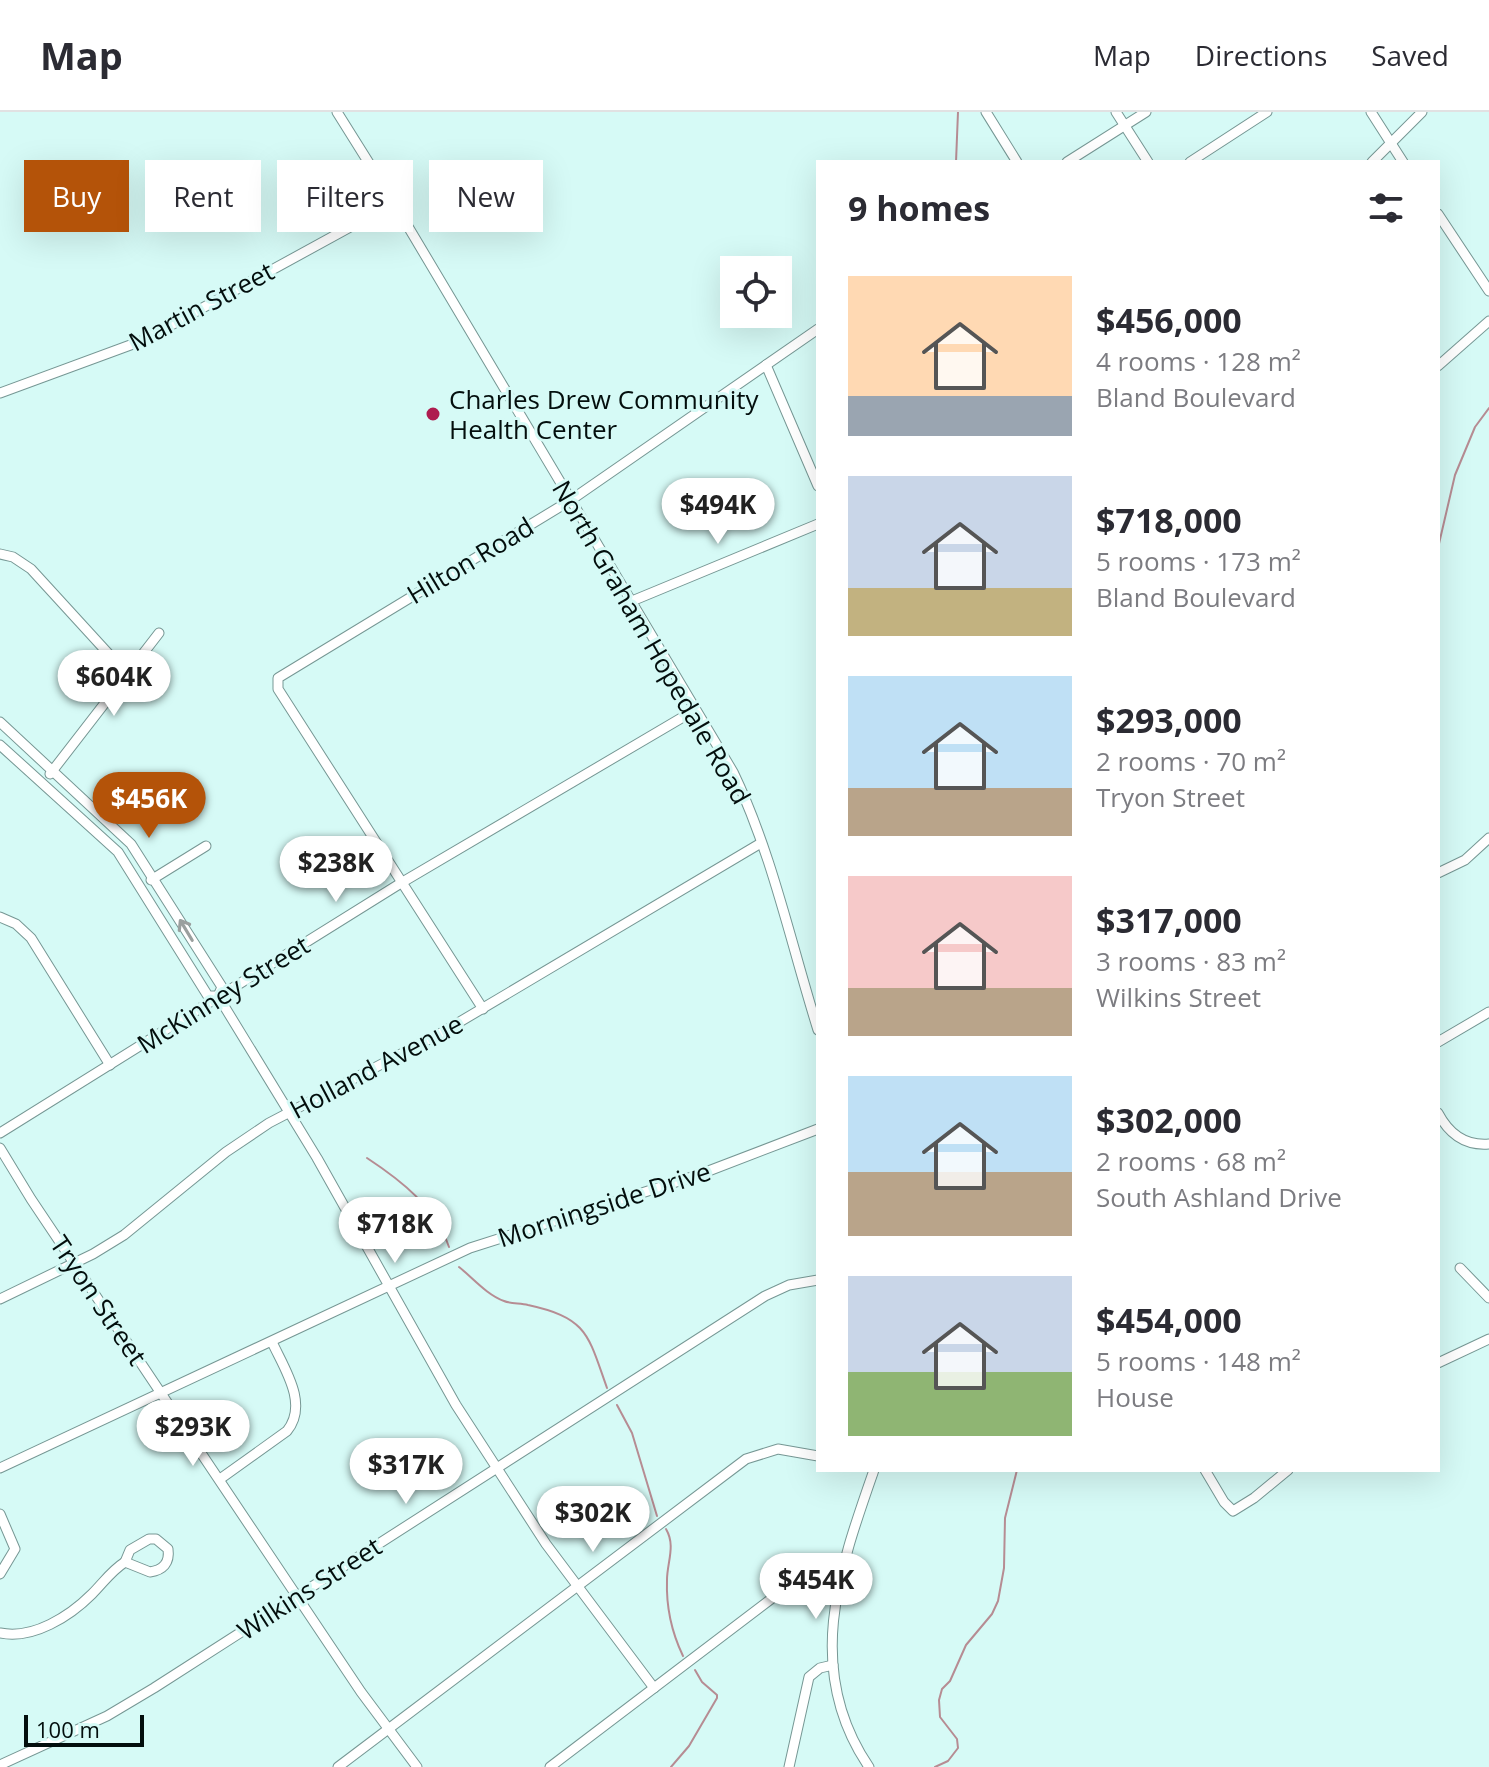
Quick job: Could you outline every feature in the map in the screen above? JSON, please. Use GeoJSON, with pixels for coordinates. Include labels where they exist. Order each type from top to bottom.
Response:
{"type":"FeatureCollection","features":[{"type":"Feature","properties":{"kind":"street","name":"North Graham Hopedale Road"},"geometry":{"type":"LineString","coordinates":[[337,112],[367,160]]}},
{"type":"Feature","properties":{"kind":"street"},"geometry":{"type":"LineString","coordinates":[[986,112],[1016,160]]}},
{"type":"Feature","properties":{"kind":"street"},"geometry":{"type":"LineString","coordinates":[[1116,112],[1147,160]]}},
{"type":"Feature","properties":{"kind":"street"},"geometry":{"type":"LineString","coordinates":[[1070,160],[1146,112]]}},
{"type":"Feature","properties":{"kind":"street"},"geometry":{"type":"LineString","coordinates":[[1193,160],[1267,112]]}},
{"type":"Feature","properties":{"kind":"street"},"geometry":{"type":"LineString","coordinates":[[1371,112],[1402,160]]}},
{"type":"Feature","properties":{"kind":"street"},"geometry":{"type":"LineString","coordinates":[[1374,160],[1422,112]]}},
{"type":"Feature","properties":{"kind":"street"},"geometry":{"type":"LineString","coordinates":[[1440,217],[1489,291]]}},
{"type":"Feature","properties":{"kind":"street","name":"Martin Street"},"geometry":{"type":"LineString","coordinates":[[0,393],[144,340],[341,232]]}},
{"type":"Feature","properties":{"kind":"street","name":"North Graham Hopedale Road"},"geometry":{"type":"LineString","coordinates":[[411,232],[733,772],[761,843],[816,1023]]}},
{"type":"Feature","properties":{"kind":"street"},"geometry":{"type":"LineString","coordinates":[[1440,364],[1489,321]]}},
{"type":"Feature","properties":{"kind":"street","name":"Hilton Road"},"geometry":{"type":"LineString","coordinates":[[401,883],[278,689],[278,678],[571,500],[816,330]]}},
{"type":"Feature","properties":{"kind":"street"},"geometry":{"type":"LineString","coordinates":[[766,365],[816,481]]}},
{"type":"Feature","properties":{"kind":"street"},"geometry":{"type":"LineString","coordinates":[[632,601],[816,525]]}},
{"type":"Feature","properties":{"kind":"street"},"geometry":{"type":"LineString","coordinates":[[0,554],[13,557],[31,569],[127,674]]}},
{"type":"Feature","properties":{"kind":"street"},"geometry":{"type":"LineString","coordinates":[[43,783],[159,633]]}},
{"type":"Feature","properties":{"kind":"street","name":"McKinney Street"},"geometry":{"type":"LineString","coordinates":[[0,1133],[401,883],[695,710]]}},
{"type":"Feature","properties":{"kind":"street"},"geometry":{"type":"LineString","coordinates":[[0,722],[123,834],[222,987],[218,996]]}},
{"type":"Feature","properties":{"kind":"street"},"geometry":{"type":"LineString","coordinates":[[0,745],[111,844],[142,886],[208,996],[218,996]]}},
{"type":"Feature","properties":{"kind":"street"},"geometry":{"type":"LineString","coordinates":[[1440,872],[1465,860],[1488,841]]}},
{"type":"Feature","properties":{"kind":"street","name":"Holland Avenue"},"geometry":{"type":"LineString","coordinates":[[0,1299],[124,1235],[226,1152],[289,1113],[483,1009],[761,843]]}},
{"type":"Feature","properties":{"kind":"street"},"geometry":{"type":"LineString","coordinates":[[142,886],[206,846]]}},
{"type":"Feature","properties":{"kind":"street"},"geometry":{"type":"LineString","coordinates":[[401,883],[483,1009]]}},
{"type":"Feature","properties":{"kind":"street"},"geometry":{"type":"LineString","coordinates":[[0,917],[16,924],[31,938],[110,1065]]}},
{"type":"Feature","properties":{"kind":"street"},"geometry":{"type":"LineString","coordinates":[[218,996],[289,1113],[456,1405],[546,1544],[654,1688]]}},
{"type":"Feature","properties":{"kind":"street"},"geometry":{"type":"LineString","coordinates":[[1440,1041],[1489,1012]]}},
{"type":"Feature","properties":{"kind":"street"},"geometry":{"type":"LineString","coordinates":[[1440,1116],[1458,1137],[1475,1144],[1489,1144]]}},
{"type":"Feature","properties":{"kind":"street","name":"Morningside Drive"},"geometry":{"type":"LineString","coordinates":[[0,1468],[389,1285],[499,1238],[629,1199],[816,1130]]}},
{"type":"Feature","properties":{"kind":"street","name":"Tryon Street"},"geometry":{"type":"LineString","coordinates":[[0,1148],[297,1597],[417,1767]]}},
{"type":"Feature","properties":{"kind":"street"},"geometry":{"type":"LineString","coordinates":[[1460,1268],[1489,1298]]}},
{"type":"Feature","properties":{"kind":"street","name":"Wilkins Street"},"geometry":{"type":"LineString","coordinates":[[0,1765],[107,1716],[765,1296],[789,1285],[816,1280]]}},
{"type":"Feature","properties":{"kind":"street"},"geometry":{"type":"LineString","coordinates":[[1440,1362],[1489,1339]]}},
{"type":"Feature","properties":{"kind":"street"},"geometry":{"type":"LineString","coordinates":[[220,1479],[281,1436],[294,1423],[296,1400],[272,1342]]}},
{"type":"Feature","properties":{"kind":"street"},"geometry":{"type":"LineString","coordinates":[[338,1767],[746,1459],[778,1449],[816,1456]]}},
{"type":"Feature","properties":{"kind":"street"},"geometry":{"type":"LineString","coordinates":[[869,1767],[843,1717],[831,1635],[836,1592],[873,1472]]}},
{"type":"Feature","properties":{"kind":"street"},"geometry":{"type":"LineString","coordinates":[[1206,1472],[1233,1511],[1286,1472]]}},
{"type":"Feature","properties":{"kind":"street"},"geometry":{"type":"LineString","coordinates":[[0,1514],[15,1549],[0,1574]]}},
{"type":"Feature","properties":{"kind":"street"},"geometry":{"type":"LineString","coordinates":[[1,1635],[32,1631],[60,1619],[82,1603],[111,1571],[125,1562],[130,1550],[149,1539],[156,1539],[168,1549],[168,1561],[158,1571],[144,1571],[125,1562]]}},
{"type":"Feature","properties":{"kind":"street"},"geometry":{"type":"LineString","coordinates":[[550,1767],[783,1591],[802,1587],[836,1592]]}},
{"type":"Feature","properties":{"kind":"street"},"geometry":{"type":"LineString","coordinates":[[789,1767],[809,1677],[833,1665]]}},
{"type":"Feature","properties":{"kind":"waterway"},"geometry":{"type":"LineString","coordinates":[[956,160],[958,112]]}},
{"type":"Feature","properties":{"kind":"waterway"},"geometry":{"type":"LineString","coordinates":[[1440,539],[1455,475],[1475,427],[1489,408]]}},
{"type":"Feature","properties":{"kind":"waterway"},"geometry":{"type":"LineString","coordinates":[[367,1158],[416,1196],[435,1219],[449,1247]]}},
{"type":"Feature","properties":{"kind":"waterway"},"geometry":{"type":"LineString","coordinates":[[459,1267],[498,1298],[548,1310],[574,1323],[589,1342],[607,1388]]}},
{"type":"Feature","properties":{"kind":"waterway"},"geometry":{"type":"LineString","coordinates":[[617,1405],[632,1433],[657,1516]]}},
{"type":"Feature","properties":{"kind":"waterway"},"geometry":{"type":"LineString","coordinates":[[935,1767],[948,1761],[958,1748],[957,1739],[940,1717],[939,1700],[966,1645],[992,1614],[998,1601],[1004,1568],[1005,1518],[1016,1472]]}},
{"type":"Feature","properties":{"kind":"waterway"},"geometry":{"type":"LineString","coordinates":[[666,1529],[671,1548],[667,1580],[668,1610],[683,1656]]}},
{"type":"Feature","properties":{"kind":"waterway"},"geometry":{"type":"LineString","coordinates":[[671,1767],[689,1746],[717,1698],[695,1670]]}},
{"type":"Feature","properties":{"kind":"place","name":"Charles Drew Community Health Center"},"geometry":{"type":"Point","coordinates":[433,414]}}]}
